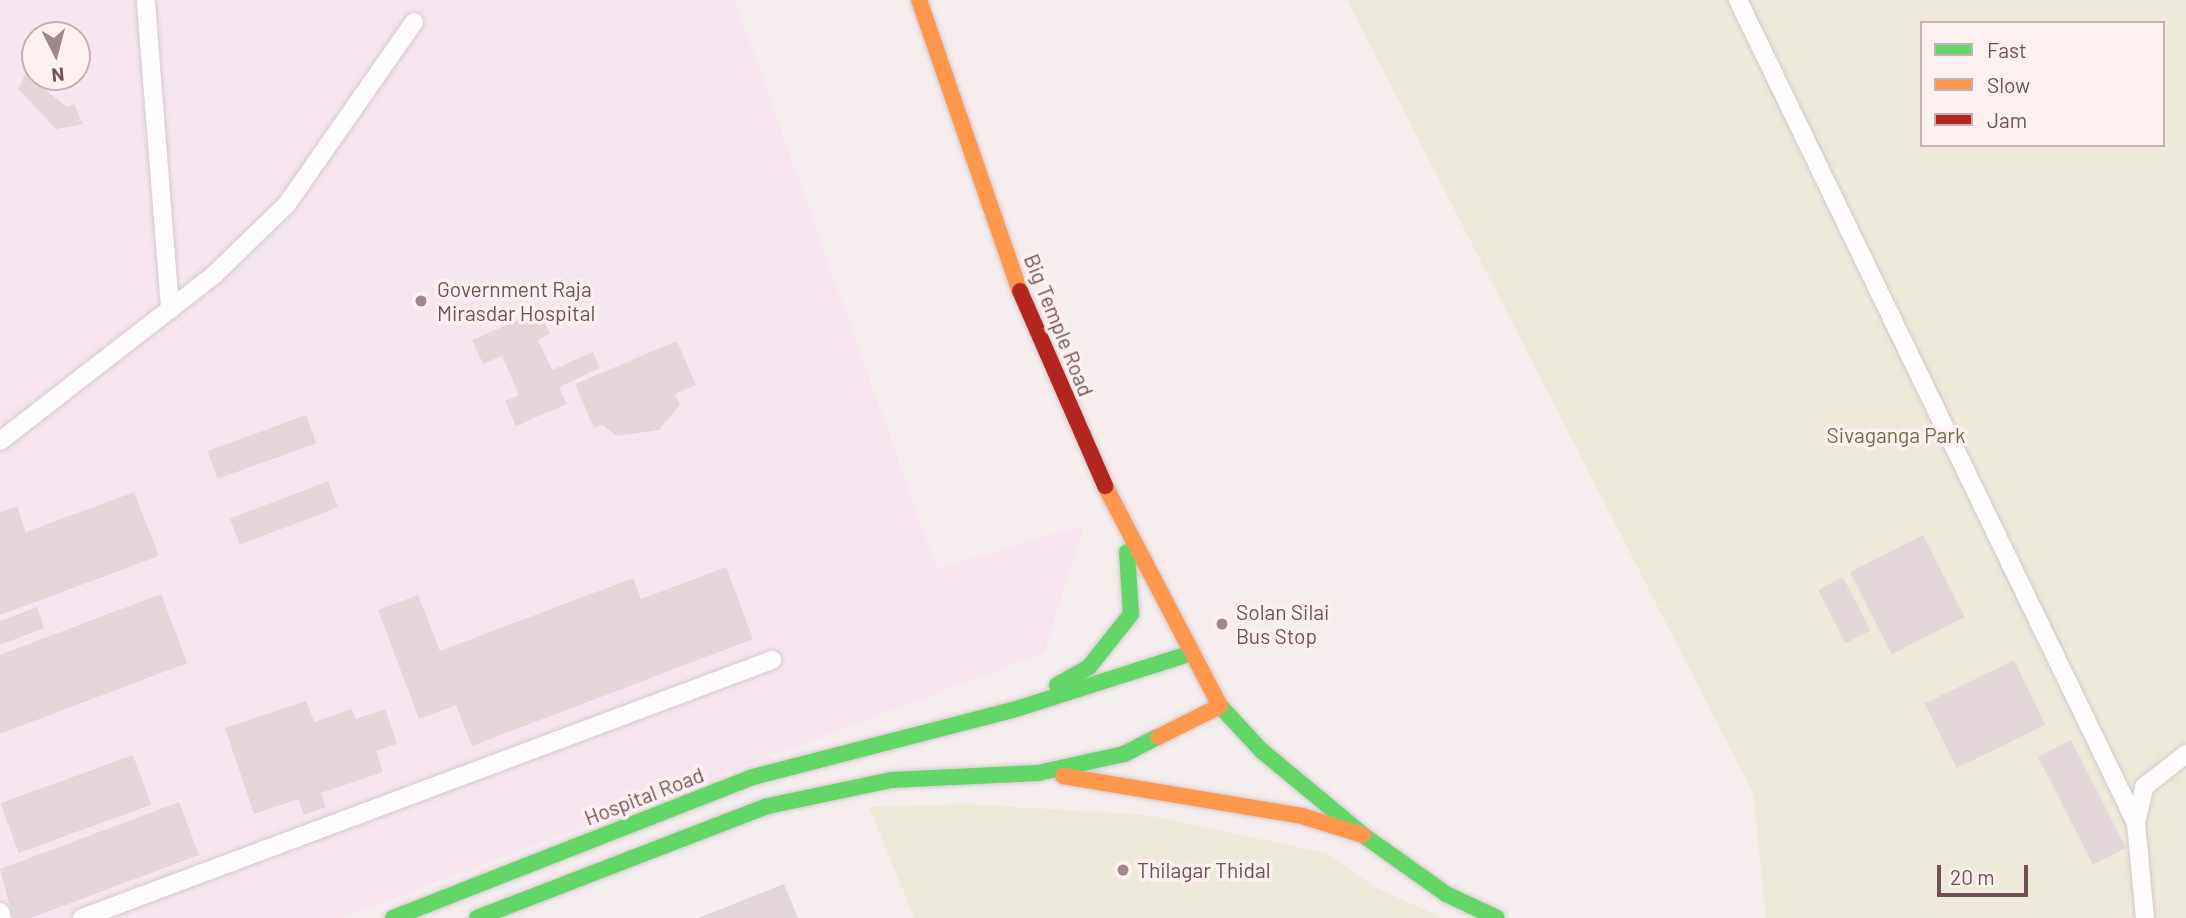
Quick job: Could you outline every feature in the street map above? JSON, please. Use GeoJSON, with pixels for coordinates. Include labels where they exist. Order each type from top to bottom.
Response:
{"type":"FeatureCollection","features":[{"type":"Feature","properties":{"kind":"main road","name":"Big Temple Road"},"geometry":{"type":"LineString","coordinates":[[919,0],[1037,338],[1116,511],[1188,654],[1220,706],[1262,751],[1363,835]]}},
{"type":"Feature","properties":{"kind":"main road"},"geometry":{"type":"LineString","coordinates":[[1013,710],[1089,667],[1130,614],[1133,584],[1116,511]]}},
{"type":"Feature","properties":{"kind":"main road"},"geometry":{"type":"LineString","coordinates":[[1013,710],[1188,654]]}},
{"type":"Feature","properties":{"kind":"main road"},"geometry":{"type":"LineString","coordinates":[[477,918],[723,822],[847,786],[1038,773],[1125,754],[1220,706]]}},
{"type":"Feature","properties":{"kind":"main road","name":"Hospital Road"},"geometry":{"type":"LineString","coordinates":[[393,918],[753,777],[1013,710]]}},
{"type":"Feature","properties":{"kind":"main road"},"geometry":{"type":"LineString","coordinates":[[1038,773],[1302,816],[1363,835],[1446,894],[1497,918]]}},
{"type":"Feature","properties":{"kind":"main road"},"geometry":{"type":"LineString","coordinates":[[434,902],[444,918]]}},
{"type":"Feature","properties":{"kind":"lane"},"geometry":{"type":"LineString","coordinates":[[1738,0],[2136,823]]}},
{"type":"Feature","properties":{"kind":"lane"},"geometry":{"type":"LineString","coordinates":[[146,3],[170,310]]}},
{"type":"Feature","properties":{"kind":"lane"},"geometry":{"type":"LineString","coordinates":[[0,441],[170,310],[286,204],[414,22]]}},
{"type":"Feature","properties":{"kind":"lane"},"geometry":{"type":"LineString","coordinates":[[82,918],[772,660]]}},
{"type":"Feature","properties":{"kind":"lane"},"geometry":{"type":"LineString","coordinates":[[2145,918],[2136,823],[2144,787],[2186,754]]}},
{"type":"Feature","properties":{"kind":"lane"},"geometry":{"type":"LineString","coordinates":[[0,912],[2,918]]}},
{"type":"Feature","properties":{"kind":"shaded area","name":"Government Raja Mirasdar Hospital"},"geometry":{"type":"Polygon","coordinates":[[[0,0],[735,0],[937,569],[1084,525],[1044,653],[343,918],[0,918],[0,0]]]}},
{"type":"Feature","properties":{"kind":"green space","name":"Sivaganga Park"},"geometry":{"type":"Polygon","coordinates":[[[1347,0],[2186,0],[2186,918],[1766,918],[1753,793],[1347,0]]]}},
{"type":"Feature","properties":{"kind":"green space","name":"Thilagar Thidal"},"geometry":{"type":"Polygon","coordinates":[[[967,804],[1147,815],[1327,853],[1376,888],[1443,918],[914,918],[869,807],[967,804]]]}},
{"type":"Feature","properties":{"kind":"building"},"geometry":{"type":"Polygon","coordinates":[[[21,83],[21,91],[47,91],[67,107],[74,104],[83,124],[56,129],[18,89],[21,83]]]}},
{"type":"Feature","properties":{"kind":"building"},"geometry":{"type":"Polygon","coordinates":[[[540,311],[550,334],[538,340],[552,370],[593,352],[600,368],[559,387],[567,404],[516,426],[505,401],[519,395],[502,356],[483,364],[472,340],[540,311]]]}},
{"type":"Feature","properties":{"kind":"building"},"geometry":{"type":"Polygon","coordinates":[[[677,341],[696,385],[675,394],[680,405],[659,430],[617,436],[602,425],[594,428],[575,384],[677,341]]]}},
{"type":"Feature","properties":{"kind":"building"},"geometry":{"type":"Polygon","coordinates":[[[306,415],[316,443],[218,479],[207,451],[306,415]]]}},
{"type":"Feature","properties":{"kind":"building"},"geometry":{"type":"Polygon","coordinates":[[[328,481],[338,507],[240,545],[230,519],[328,481]]]}},
{"type":"Feature","properties":{"kind":"building"},"geometry":{"type":"Polygon","coordinates":[[[134,492],[159,556],[0,615],[0,512],[17,506],[26,532],[134,492]]]}},
{"type":"Feature","properties":{"kind":"building"},"geometry":{"type":"Polygon","coordinates":[[[1923,535],[1965,617],[1892,654],[1850,572],[1923,535]]]}},
{"type":"Feature","properties":{"kind":"building"},"geometry":{"type":"Polygon","coordinates":[[[726,567],[753,639],[472,746],[456,705],[419,719],[378,610],[418,595],[440,651],[633,578],[641,599],[726,567]]]}},
{"type":"Feature","properties":{"kind":"building"},"geometry":{"type":"Polygon","coordinates":[[[1843,577],[1870,630],[1845,643],[1818,590],[1843,577]]]}},
{"type":"Feature","properties":{"kind":"building"},"geometry":{"type":"Polygon","coordinates":[[[161,594],[187,663],[0,734],[0,655],[161,594]]]}},
{"type":"Feature","properties":{"kind":"building"},"geometry":{"type":"Polygon","coordinates":[[[37,607],[44,628],[0,645],[0,621],[37,607]]]}},
{"type":"Feature","properties":{"kind":"building"},"geometry":{"type":"Polygon","coordinates":[[[2014,660],[2046,725],[1957,768],[1925,703],[2014,660]]]}},
{"type":"Feature","properties":{"kind":"building"},"geometry":{"type":"Polygon","coordinates":[[[306,701],[314,722],[352,709],[356,719],[385,709],[397,744],[376,751],[383,772],[321,793],[326,807],[304,815],[298,799],[254,814],[225,728],[306,701]]]}},
{"type":"Feature","properties":{"kind":"building"},"geometry":{"type":"Polygon","coordinates":[[[2071,740],[2126,848],[2093,865],[2038,757],[2071,740]]]}},
{"type":"Feature","properties":{"kind":"building"},"geometry":{"type":"Polygon","coordinates":[[[133,755],[151,805],[19,853],[1,803],[133,755]]]}},
{"type":"Feature","properties":{"kind":"building"},"geometry":{"type":"Polygon","coordinates":[[[179,802],[199,855],[31,918],[13,918],[0,869],[179,802]]]}},
{"type":"Feature","properties":{"kind":"building"},"geometry":{"type":"Polygon","coordinates":[[[784,884],[798,918],[698,918],[784,884]]]}},
{"type":"Feature","properties":{"kind":"traffic: fast"},"geometry":{"type":"LineString","coordinates":[[1057,685],[1089,667],[1131,614],[1127,552]]}},
{"type":"Feature","properties":{"kind":"traffic: fast"},"geometry":{"type":"LineString","coordinates":[[393,918],[753,777],[1013,710],[1188,654]]}},
{"type":"Feature","properties":{"kind":"traffic: fast"},"geometry":{"type":"LineString","coordinates":[[1220,706],[1262,751],[1363,835],[1446,894],[1497,918]]}},
{"type":"Feature","properties":{"kind":"traffic: fast"},"geometry":{"type":"LineString","coordinates":[[477,918],[768,806],[891,780],[1038,773],[1124,754],[1158,737]]}},
{"type":"Feature","properties":{"kind":"traffic: slow"},"geometry":{"type":"LineString","coordinates":[[919,0],[1020,291]]}},
{"type":"Feature","properties":{"kind":"traffic: slow"},"geometry":{"type":"LineString","coordinates":[[1105,486],[1220,706],[1158,737]]}},
{"type":"Feature","properties":{"kind":"traffic: slow"},"geometry":{"type":"LineString","coordinates":[[1063,776],[1302,816],[1363,835]]}},
{"type":"Feature","properties":{"kind":"traffic: jam"},"geometry":{"type":"LineString","coordinates":[[1020,291],[1105,486]]}},
{"type":"Feature","properties":{"kind":"place","name":"Government Raja Mirasdar Hospital"},"geometry":{"type":"Point","coordinates":[421,301]}},
{"type":"Feature","properties":{"kind":"place","name":"Solan Silai Bus Stop"},"geometry":{"type":"Point","coordinates":[1222,624]}},
{"type":"Feature","properties":{"kind":"place","name":"Thilagar Thidal"},"geometry":{"type":"Point","coordinates":[1123,870]}}]}
